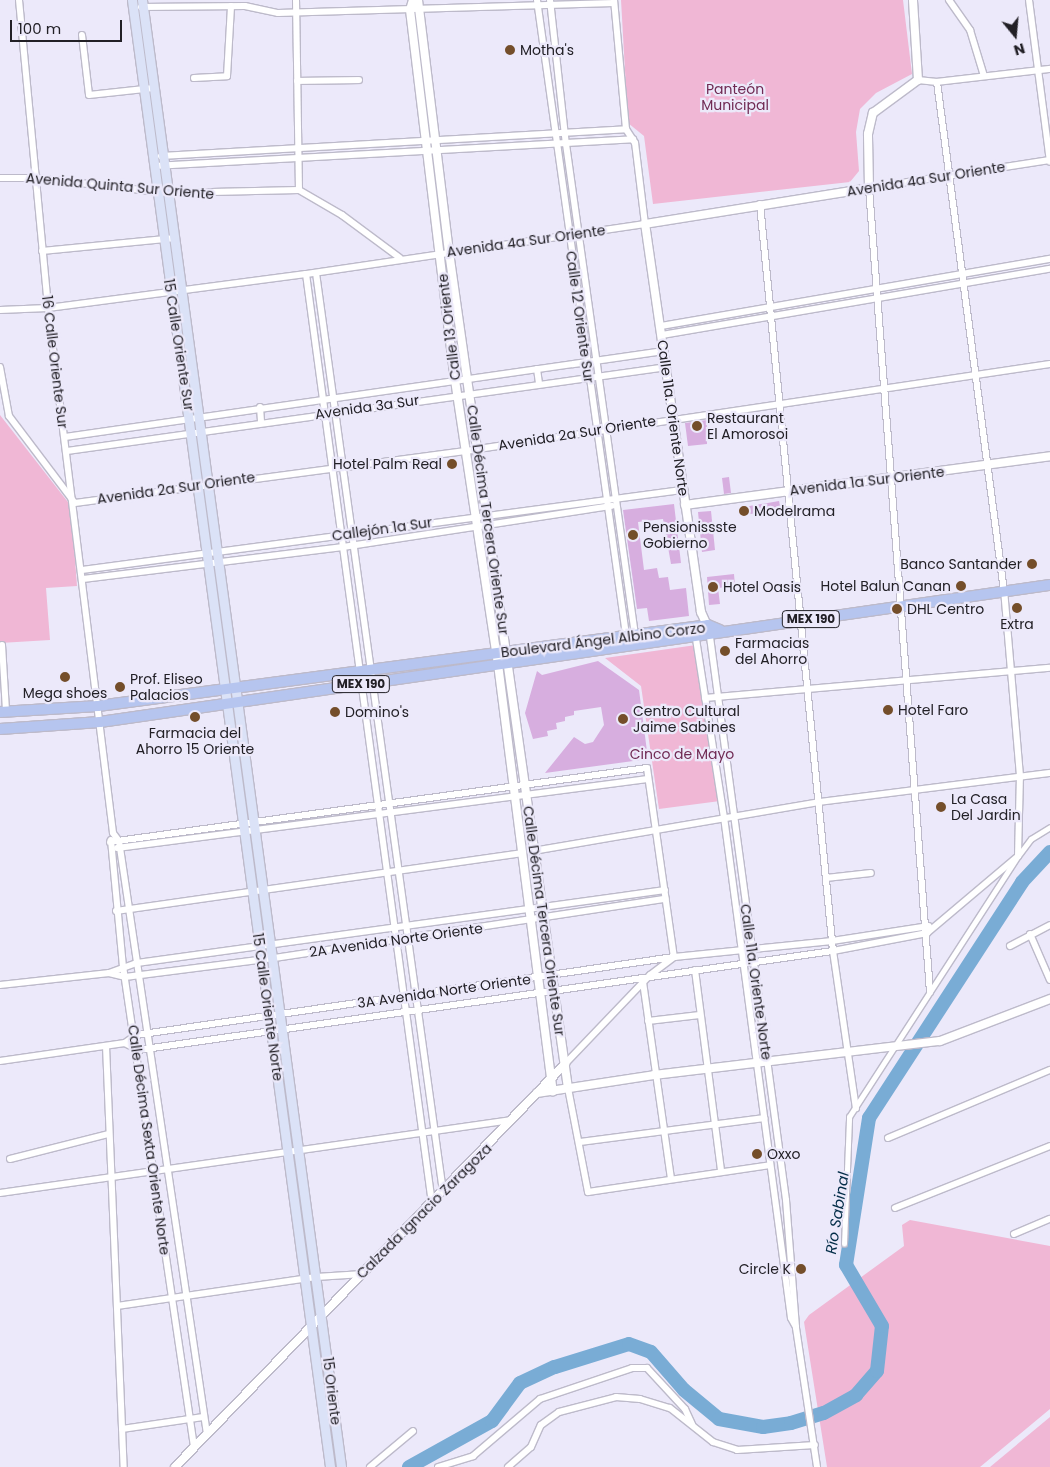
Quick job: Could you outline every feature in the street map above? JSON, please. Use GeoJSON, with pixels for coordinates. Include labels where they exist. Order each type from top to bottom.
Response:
{"type":"FeatureCollection","features":[{"type":"Feature","properties":{"kind":"main road","name":"15 Calle Oriente Sur"},"geometry":{"type":"LineString","coordinates":[[132,3],[170,291],[190,417],[197,484],[225,689]]}},
{"type":"Feature","properties":{"kind":"main road","name":"15 Calle Oriente Sur"},"geometry":{"type":"LineString","coordinates":[[143,3],[163,160],[183,290],[237,687]]}},
{"type":"Feature","properties":{"kind":"main road","name":"MEX 190"},"geometry":{"type":"LineString","coordinates":[[720,630],[1050,585]]}},
{"type":"Feature","properties":{"kind":"main road","name":"Boulevard Ángel Albino Corzo"},"geometry":{"type":"LineString","coordinates":[[3,712],[98,706],[708,625],[720,630]]}},
{"type":"Feature","properties":{"kind":"main road","name":"Boulevard Ángel Albino Corzo"},"geometry":{"type":"LineString","coordinates":[[0,729],[100,722],[503,663],[710,637],[720,630]]}},
{"type":"Feature","properties":{"kind":"main road","name":"15 Calle Oriente Norte"},"geometry":{"type":"LineString","coordinates":[[237,687],[255,832],[284,1027],[322,1316]]}},
{"type":"Feature","properties":{"kind":"main road","name":"15 Calle Oriente Norte"},"geometry":{"type":"LineString","coordinates":[[225,689],[272,1029],[286,1153],[304,1279],[313,1324]]}},
{"type":"Feature","properties":{"kind":"main road","name":"15 Oriente"},"geometry":{"type":"LineString","coordinates":[[322,1316],[341,1467]]}},
{"type":"Feature","properties":{"kind":"main road","name":"15 Oriente"},"geometry":{"type":"LineString","coordinates":[[313,1324],[330,1467]]}},
{"type":"Feature","properties":{"kind":"street","name":"16 Calle Oriente Sur"},"geometry":{"type":"LineString","coordinates":[[19,0],[48,308],[75,503],[100,722]]}},
{"type":"Feature","properties":{"kind":"street"},"geometry":{"type":"LineString","coordinates":[[296,0],[299,190],[342,215],[400,258]]}},
{"type":"Feature","properties":{"kind":"street","name":"Calle 13 Oriente"},"geometry":{"type":"LineString","coordinates":[[413,0],[410,10],[455,380],[496,653]]}},
{"type":"Feature","properties":{"kind":"street"},"geometry":{"type":"LineString","coordinates":[[418,0],[422,10]]}},
{"type":"Feature","properties":{"kind":"street"},"geometry":{"type":"LineString","coordinates":[[913,0],[918,80]]}},
{"type":"Feature","properties":{"kind":"street"},"geometry":{"type":"LineString","coordinates":[[949,0],[970,30],[984,76]]}},
{"type":"Feature","properties":{"kind":"street"},"geometry":{"type":"LineString","coordinates":[[1028,0],[1050,161]]}},
{"type":"Feature","properties":{"kind":"street"},"geometry":{"type":"LineString","coordinates":[[132,3],[231,6],[296,12],[422,10],[537,3],[614,2],[626,130],[633,139],[645,224]]}},
{"type":"Feature","properties":{"kind":"street","name":"Calle 12 Oriente Sur"},"geometry":{"type":"LineString","coordinates":[[537,3],[616,570],[630,634]]}},
{"type":"Feature","properties":{"kind":"street","name":"Calle 12 Oriente Sur"},"geometry":{"type":"LineString","coordinates":[[550,3],[564,131],[581,234],[597,361],[608,428],[615,497],[627,568],[630,634]]}},
{"type":"Feature","properties":{"kind":"street"},"geometry":{"type":"LineString","coordinates":[[194,78],[226,76],[231,6]]}},
{"type":"Feature","properties":{"kind":"street","name":"Calle Décima Tercera Oriente Sur"},"geometry":{"type":"LineString","coordinates":[[422,10],[449,252],[507,652],[503,663],[506,727],[542,990],[553,1091]]}},
{"type":"Feature","properties":{"kind":"street"},"geometry":{"type":"LineString","coordinates":[[82,35],[89,95],[154,88]]}},
{"type":"Feature","properties":{"kind":"street"},"geometry":{"type":"LineString","coordinates":[[930,992],[917,791],[874,299],[868,134],[873,113],[918,80],[937,82],[1050,69]]}},
{"type":"Feature","properties":{"kind":"street"},"geometry":{"type":"LineString","coordinates":[[297,81],[359,80]]}},
{"type":"Feature","properties":{"kind":"street"},"geometry":{"type":"LineString","coordinates":[[927,933],[1018,856],[1020,776],[1004,591],[989,464],[947,176],[937,82]]}},
{"type":"Feature","properties":{"kind":"street"},"geometry":{"type":"LineString","coordinates":[[153,161],[230,150],[554,131],[626,130]]}},
{"type":"Feature","properties":{"kind":"street"},"geometry":{"type":"LineString","coordinates":[[163,160],[231,160],[633,139]]}},
{"type":"Feature","properties":{"kind":"street"},"geometry":{"type":"LineString","coordinates":[[230,150],[231,160]]}},
{"type":"Feature","properties":{"kind":"street","name":"Avenida 4a Sur Oriente"},"geometry":{"type":"LineString","coordinates":[[0,310],[48,308],[316,273],[400,258],[568,236],[760,204],[1050,161]]}},
{"type":"Feature","properties":{"kind":"street","name":"Avenida Quinta Sur Oriente"},"geometry":{"type":"LineString","coordinates":[[0,178],[35,178],[168,192],[299,190]]}},
{"type":"Feature","properties":{"kind":"street"},"geometry":{"type":"LineString","coordinates":[[760,204],[773,316],[802,620],[806,688],[833,951],[856,1108]]}},
{"type":"Feature","properties":{"kind":"street","name":"Calle 11a. Oriente Norte"},"geometry":{"type":"LineString","coordinates":[[645,224],[667,367],[684,505],[701,612]]}},
{"type":"Feature","properties":{"kind":"street"},"geometry":{"type":"LineString","coordinates":[[42,251],[175,238]]}},
{"type":"Feature","properties":{"kind":"street"},"geometry":{"type":"LineString","coordinates":[[661,326],[1050,259]]}},
{"type":"Feature","properties":{"kind":"street"},"geometry":{"type":"LineString","coordinates":[[662,335],[1050,269]]}},
{"type":"Feature","properties":{"kind":"street"},"geometry":{"type":"LineString","coordinates":[[316,273],[373,682],[394,814],[434,1133],[444,1193]]}},
{"type":"Feature","properties":{"kind":"street"},"geometry":{"type":"LineString","coordinates":[[306,274],[322,413],[379,804],[432,1204]]}},
{"type":"Feature","properties":{"kind":"street","name":"Avenida 3a Sur"},"geometry":{"type":"LineString","coordinates":[[66,438],[190,417],[334,396],[664,351]]}},
{"type":"Feature","properties":{"kind":"street","name":"Avenida 2a Sur Oriente"},"geometry":{"type":"LineString","coordinates":[[75,503],[209,482],[478,449],[596,429],[1050,364]]}},
{"type":"Feature","properties":{"kind":"street"},"geometry":{"type":"LineString","coordinates":[[0,367],[9,416],[75,503]]}},
{"type":"Feature","properties":{"kind":"street","name":"Avenida 3a Sur"},"geometry":{"type":"LineString","coordinates":[[67,451],[335,411],[667,367]]}},
{"type":"Feature","properties":{"kind":"street"},"geometry":{"type":"LineString","coordinates":[[537,369],[539,384]]}},
{"type":"Feature","properties":{"kind":"street"},"geometry":{"type":"LineString","coordinates":[[260,407],[261,422]]}},
{"type":"Feature","properties":{"kind":"street"},"geometry":{"type":"LineString","coordinates":[[146,424],[148,438]]}},
{"type":"Feature","properties":{"kind":"street","name":"Avenida 1a Sur Oriente"},"geometry":{"type":"LineString","coordinates":[[684,505],[790,490],[891,479],[1050,456]]}},
{"type":"Feature","properties":{"kind":"street","name":"Callejón 1a Sur"},"geometry":{"type":"LineString","coordinates":[[82,570],[607,498],[682,490]]}},
{"type":"Feature","properties":{"kind":"street","name":"Callejón 1a Sur"},"geometry":{"type":"LineString","coordinates":[[83,579],[343,547],[617,506]]}},
{"type":"Feature","properties":{"kind":"street"},"geometry":{"type":"LineString","coordinates":[[300,541],[302,552]]}},
{"type":"Feature","properties":{"kind":"street"},"geometry":{"type":"LineString","coordinates":[[616,570],[627,568]]}},
{"type":"Feature","properties":{"kind":"street"},"geometry":{"type":"LineString","coordinates":[[620,595],[629,594]]}},
{"type":"Feature","properties":{"kind":"street"},"geometry":{"type":"LineString","coordinates":[[701,612],[708,625],[710,637]]}},
{"type":"Feature","properties":{"kind":"street"},"geometry":{"type":"LineString","coordinates":[[696,639],[695,627],[701,612]]}},
{"type":"Feature","properties":{"kind":"street"},"geometry":{"type":"LineString","coordinates":[[355,634],[366,632]]}},
{"type":"Feature","properties":{"kind":"street","name":"Calle 11a. Oriente Norte"},"geometry":{"type":"LineString","coordinates":[[710,637],[786,1200],[796,1328],[815,1443],[817,1467]]}},
{"type":"Feature","properties":{"kind":"street","name":"Calle 11a. Oriente Norte"},"geometry":{"type":"LineString","coordinates":[[696,639],[724,817],[755,1063],[791,1318],[796,1328]]}},
{"type":"Feature","properties":{"kind":"street"},"geometry":{"type":"LineString","coordinates":[[2,645],[3,712]]}},
{"type":"Feature","properties":{"kind":"street","name":"Calle Décima Tercera Oriente Sur"},"geometry":{"type":"LineString","coordinates":[[496,653],[503,663],[516,725],[542,918],[568,1088]]}},
{"type":"Feature","properties":{"kind":"street"},"geometry":{"type":"LineString","coordinates":[[705,698],[806,688],[1011,673],[1050,668]]}},
{"type":"Feature","properties":{"kind":"street","name":"Calle Décima Sexta Oriente Norte"},"geometry":{"type":"LineString","coordinates":[[100,722],[113,833],[110,845],[123,966],[136,1035],[171,1300],[194,1448]]}},
{"type":"Feature","properties":{"kind":"street"},"geometry":{"type":"LineString","coordinates":[[506,727],[516,725]]}},
{"type":"Feature","properties":{"kind":"street"},"geometry":{"type":"LineString","coordinates":[[110,845],[244,828],[254,822],[392,802],[646,768],[674,957]]}},
{"type":"Feature","properties":{"kind":"street"},"geometry":{"type":"LineString","coordinates":[[533,851],[819,802],[1050,773]]}},
{"type":"Feature","properties":{"kind":"street"},"geometry":{"type":"LineString","coordinates":[[244,828],[255,832],[526,797],[648,778]]}},
{"type":"Feature","properties":{"kind":"street"},"geometry":{"type":"LineString","coordinates":[[844,1244],[849,1117],[897,1046],[1018,856],[1032,839],[1050,827]]}},
{"type":"Feature","properties":{"kind":"street","name":"Calle Décima Sexta Oriente Norte"},"geometry":{"type":"LineString","coordinates":[[113,833],[119,844],[148,1048],[168,1170],[184,1298],[207,1434]]}},
{"type":"Feature","properties":{"kind":"street"},"geometry":{"type":"LineString","coordinates":[[116,911],[522,853]]}},
{"type":"Feature","properties":{"kind":"street"},"geometry":{"type":"LineString","coordinates":[[826,878],[871,873]]}},
{"type":"Feature","properties":{"kind":"street","name":"2A Avenida Norte Oriente"},"geometry":{"type":"LineString","coordinates":[[109,973],[123,966],[664,890]]}},
{"type":"Feature","properties":{"kind":"street","name":"2A Avenida Norte Oriente"},"geometry":{"type":"LineString","coordinates":[[125,977],[410,939],[666,899]]}},
{"type":"Feature","properties":{"kind":"street"},"geometry":{"type":"LineString","coordinates":[[926,925],[934,927]]}},
{"type":"Feature","properties":{"kind":"street","name":"3A Avenida Norte Oriente"},"geometry":{"type":"LineString","coordinates":[[136,1035],[674,957],[832,941],[926,925]]}},
{"type":"Feature","properties":{"kind":"street"},"geometry":{"type":"LineString","coordinates":[[1010,946],[1050,925]]}},
{"type":"Feature","properties":{"kind":"street","name":"3A Avenida Norte Oriente"},"geometry":{"type":"LineString","coordinates":[[138,1050],[542,990],[833,951],[927,933]]}},
{"type":"Feature","properties":{"kind":"street"},"geometry":{"type":"LineString","coordinates":[[1030,934],[1050,980]]}},
{"type":"Feature","properties":{"kind":"street","name":"Calzada Ignacio Zaragoza"},"geometry":{"type":"LineString","coordinates":[[175,1467],[313,1324],[444,1193],[643,982],[674,957]]}},
{"type":"Feature","properties":{"kind":"street"},"geometry":{"type":"LineString","coordinates":[[695,970],[706,1068],[716,1126],[721,1171]]}},
{"type":"Feature","properties":{"kind":"street"},"geometry":{"type":"LineString","coordinates":[[0,984],[109,973],[125,977]]}},
{"type":"Feature","properties":{"kind":"street"},"geometry":{"type":"LineString","coordinates":[[643,982],[654,1074],[671,1179]]}},
{"type":"Feature","properties":{"kind":"street"},"geometry":{"type":"LineString","coordinates":[[537,1093],[654,1074],[940,1041],[1050,999]]}},
{"type":"Feature","properties":{"kind":"street"},"geometry":{"type":"LineString","coordinates":[[648,1021],[700,1015]]}},
{"type":"Feature","properties":{"kind":"street"},"geometry":{"type":"LineString","coordinates":[[0,1062],[125,1043],[136,1035]]}},
{"type":"Feature","properties":{"kind":"street"},"geometry":{"type":"LineString","coordinates":[[125,1043],[138,1050]]}},
{"type":"Feature","properties":{"kind":"street"},"geometry":{"type":"LineString","coordinates":[[106,1046],[109,1176],[124,1467]]}},
{"type":"Feature","properties":{"kind":"street"},"geometry":{"type":"LineString","coordinates":[[888,1138],[1050,1070]]}},
{"type":"Feature","properties":{"kind":"street"},"geometry":{"type":"LineString","coordinates":[[568,1088],[580,1142],[588,1192],[770,1165]]}},
{"type":"Feature","properties":{"kind":"street"},"geometry":{"type":"LineString","coordinates":[[580,1142],[665,1133],[764,1118]]}},
{"type":"Feature","properties":{"kind":"street"},"geometry":{"type":"LineString","coordinates":[[0,1193],[109,1176],[154,1172],[434,1133],[514,1120]]}},
{"type":"Feature","properties":{"kind":"street"},"geometry":{"type":"LineString","coordinates":[[10,1159],[108,1134]]}},
{"type":"Feature","properties":{"kind":"street"},"geometry":{"type":"LineString","coordinates":[[895,1208],[1050,1146]]}},
{"type":"Feature","properties":{"kind":"street"},"geometry":{"type":"LineString","coordinates":[[776,1202],[786,1200]]}},
{"type":"Feature","properties":{"kind":"street"},"geometry":{"type":"LineString","coordinates":[[1014,1234],[1050,1219]]}},
{"type":"Feature","properties":{"kind":"street"},"geometry":{"type":"LineString","coordinates":[[117,1306],[171,1300],[316,1277],[363,1274]]}},
{"type":"Feature","properties":{"kind":"street"},"geometry":{"type":"LineString","coordinates":[[438,1467],[473,1456],[540,1399],[632,1368],[647,1368],[685,1409],[692,1425]]}},
{"type":"Feature","properties":{"kind":"street"},"geometry":{"type":"LineString","coordinates":[[508,1467],[531,1447],[541,1425],[559,1412],[616,1398],[640,1399],[670,1408],[713,1442],[737,1450],[815,1443]]}},
{"type":"Feature","properties":{"kind":"street"},"geometry":{"type":"LineString","coordinates":[[122,1430],[203,1417]]}},
{"type":"Feature","properties":{"kind":"street"},"geometry":{"type":"LineString","coordinates":[[370,1467],[413,1431]]}},
{"type":"Feature","properties":{"kind":"green space","name":"Panteón Municipal"},"geometry":{"type":"Polygon","coordinates":[[[621,0],[903,0],[912,74],[876,93],[860,109],[856,132],[859,171],[850,182],[653,204],[644,136],[628,123],[621,0]]]}},
{"type":"Feature","properties":{"kind":"green space"},"geometry":{"type":"Polygon","coordinates":[[[0,415],[71,506],[77,586],[46,588],[50,640],[0,643],[0,415]]]}},
{"type":"Feature","properties":{"kind":"green space","name":"Cinco de Mayo"},"geometry":{"type":"Polygon","coordinates":[[[696,645],[720,801],[659,809],[641,686],[605,658],[696,645]]]}},
{"type":"Feature","properties":{"kind":"green space"},"geometry":{"type":"Polygon","coordinates":[[[910,1220],[1050,1246],[1050,1409],[980,1467],[827,1467],[804,1322],[809,1315],[904,1246],[902,1225],[910,1220]]]}},
{"type":"Feature","properties":{"kind":"green space"},"geometry":{"type":"Polygon","coordinates":[[[1050,1417],[1050,1467],[990,1467],[1050,1417]]]}},
{"type":"Feature","properties":{"kind":"building"},"geometry":{"type":"Polygon","coordinates":[[[707,420],[707,444],[688,446],[685,423],[707,420]]]}},
{"type":"Feature","properties":{"kind":"building"},"geometry":{"type":"Polygon","coordinates":[[[729,477],[731,493],[724,494],[722,478],[729,477]]]}},
{"type":"Feature","properties":{"kind":"building"},"geometry":{"type":"Polygon","coordinates":[[[779,501],[781,509],[739,516],[738,508],[779,501]]]}},
{"type":"Feature","properties":{"kind":"building"},"geometry":{"type":"Polygon","coordinates":[[[674,504],[681,563],[671,564],[663,519],[638,522],[644,570],[657,568],[659,578],[668,577],[670,590],[686,588],[689,616],[649,621],[647,608],[637,609],[623,510],[674,504]]]}},
{"type":"Feature","properties":{"kind":"building"},"geometry":{"type":"Polygon","coordinates":[[[711,511],[715,550],[702,552],[698,512],[711,511]]]}},
{"type":"Feature","properties":{"kind":"building","name":"Hotel Oasis"},"geometry":{"type":"Polygon","coordinates":[[[734,574],[735,586],[718,588],[720,604],[709,605],[707,577],[734,574]]]}},
{"type":"Feature","properties":{"kind":"building","name":"Centro Cultural Jaime Sabines"},"geometry":{"type":"Polygon","coordinates":[[[598,661],[639,690],[648,759],[545,773],[574,737],[585,744],[593,742],[604,725],[601,707],[574,711],[574,715],[565,717],[565,721],[556,723],[557,729],[547,731],[548,736],[533,739],[525,713],[537,671],[542,675],[598,661]]]}},
{"type":"Feature","properties":{"kind":"waterway","name":"Río Sabinal"},"geometry":{"type":"LineString","coordinates":[[409,1467],[492,1421],[520,1383],[555,1367],[629,1344],[651,1352],[684,1390],[719,1419],[763,1427],[791,1423],[824,1413],[856,1395],[877,1371],[882,1326],[846,1265],[869,1118],[1022,882],[1050,852]]}},
{"type":"Feature","properties":{"kind":"place","name":"Motha's"},"geometry":{"type":"Point","coordinates":[510,50]}},
{"type":"Feature","properties":{"kind":"place","name":"Restaurant El Amorosoi"},"geometry":{"type":"Point","coordinates":[697,426]}},
{"type":"Feature","properties":{"kind":"place","name":"Hotel Palm Real"},"geometry":{"type":"Point","coordinates":[452,464]}},
{"type":"Feature","properties":{"kind":"place","name":"Modelrama"},"geometry":{"type":"Point","coordinates":[744,511]}},
{"type":"Feature","properties":{"kind":"place","name":"Pensionissste Gobierno"},"geometry":{"type":"Point","coordinates":[633,535]}},
{"type":"Feature","properties":{"kind":"place","name":"Banco Santander"},"geometry":{"type":"Point","coordinates":[1032,564]}},
{"type":"Feature","properties":{"kind":"place","name":"Hotel Balun Canan"},"geometry":{"type":"Point","coordinates":[961,586]}},
{"type":"Feature","properties":{"kind":"place","name":"Hotel Oasis"},"geometry":{"type":"Point","coordinates":[713,587]}},
{"type":"Feature","properties":{"kind":"place","name":"Extra"},"geometry":{"type":"Point","coordinates":[1017,608]}},
{"type":"Feature","properties":{"kind":"place","name":"DHL Centro"},"geometry":{"type":"Point","coordinates":[897,609]}},
{"type":"Feature","properties":{"kind":"place","name":"Farmacias del Ahorro"},"geometry":{"type":"Point","coordinates":[725,651]}},
{"type":"Feature","properties":{"kind":"place","name":"Mega shoes"},"geometry":{"type":"Point","coordinates":[65,677]}},
{"type":"Feature","properties":{"kind":"place","name":"Prof. Eliseo Palacios"},"geometry":{"type":"Point","coordinates":[120,687]}},
{"type":"Feature","properties":{"kind":"place","name":"Hotel Faro"},"geometry":{"type":"Point","coordinates":[888,710]}},
{"type":"Feature","properties":{"kind":"place","name":"Domino's"},"geometry":{"type":"Point","coordinates":[335,712]}},
{"type":"Feature","properties":{"kind":"place","name":"Farmacia del Ahorro 15 Oriente"},"geometry":{"type":"Point","coordinates":[195,717]}},
{"type":"Feature","properties":{"kind":"place","name":"Centro Cultural Jaime Sabines"},"geometry":{"type":"Point","coordinates":[623,719]}},
{"type":"Feature","properties":{"kind":"place","name":"La Casa Del Jardin"},"geometry":{"type":"Point","coordinates":[941,807]}},
{"type":"Feature","properties":{"kind":"place","name":"Oxxo"},"geometry":{"type":"Point","coordinates":[757,1154]}},
{"type":"Feature","properties":{"kind":"place","name":"Circle K"},"geometry":{"type":"Point","coordinates":[801,1269]}}]}
